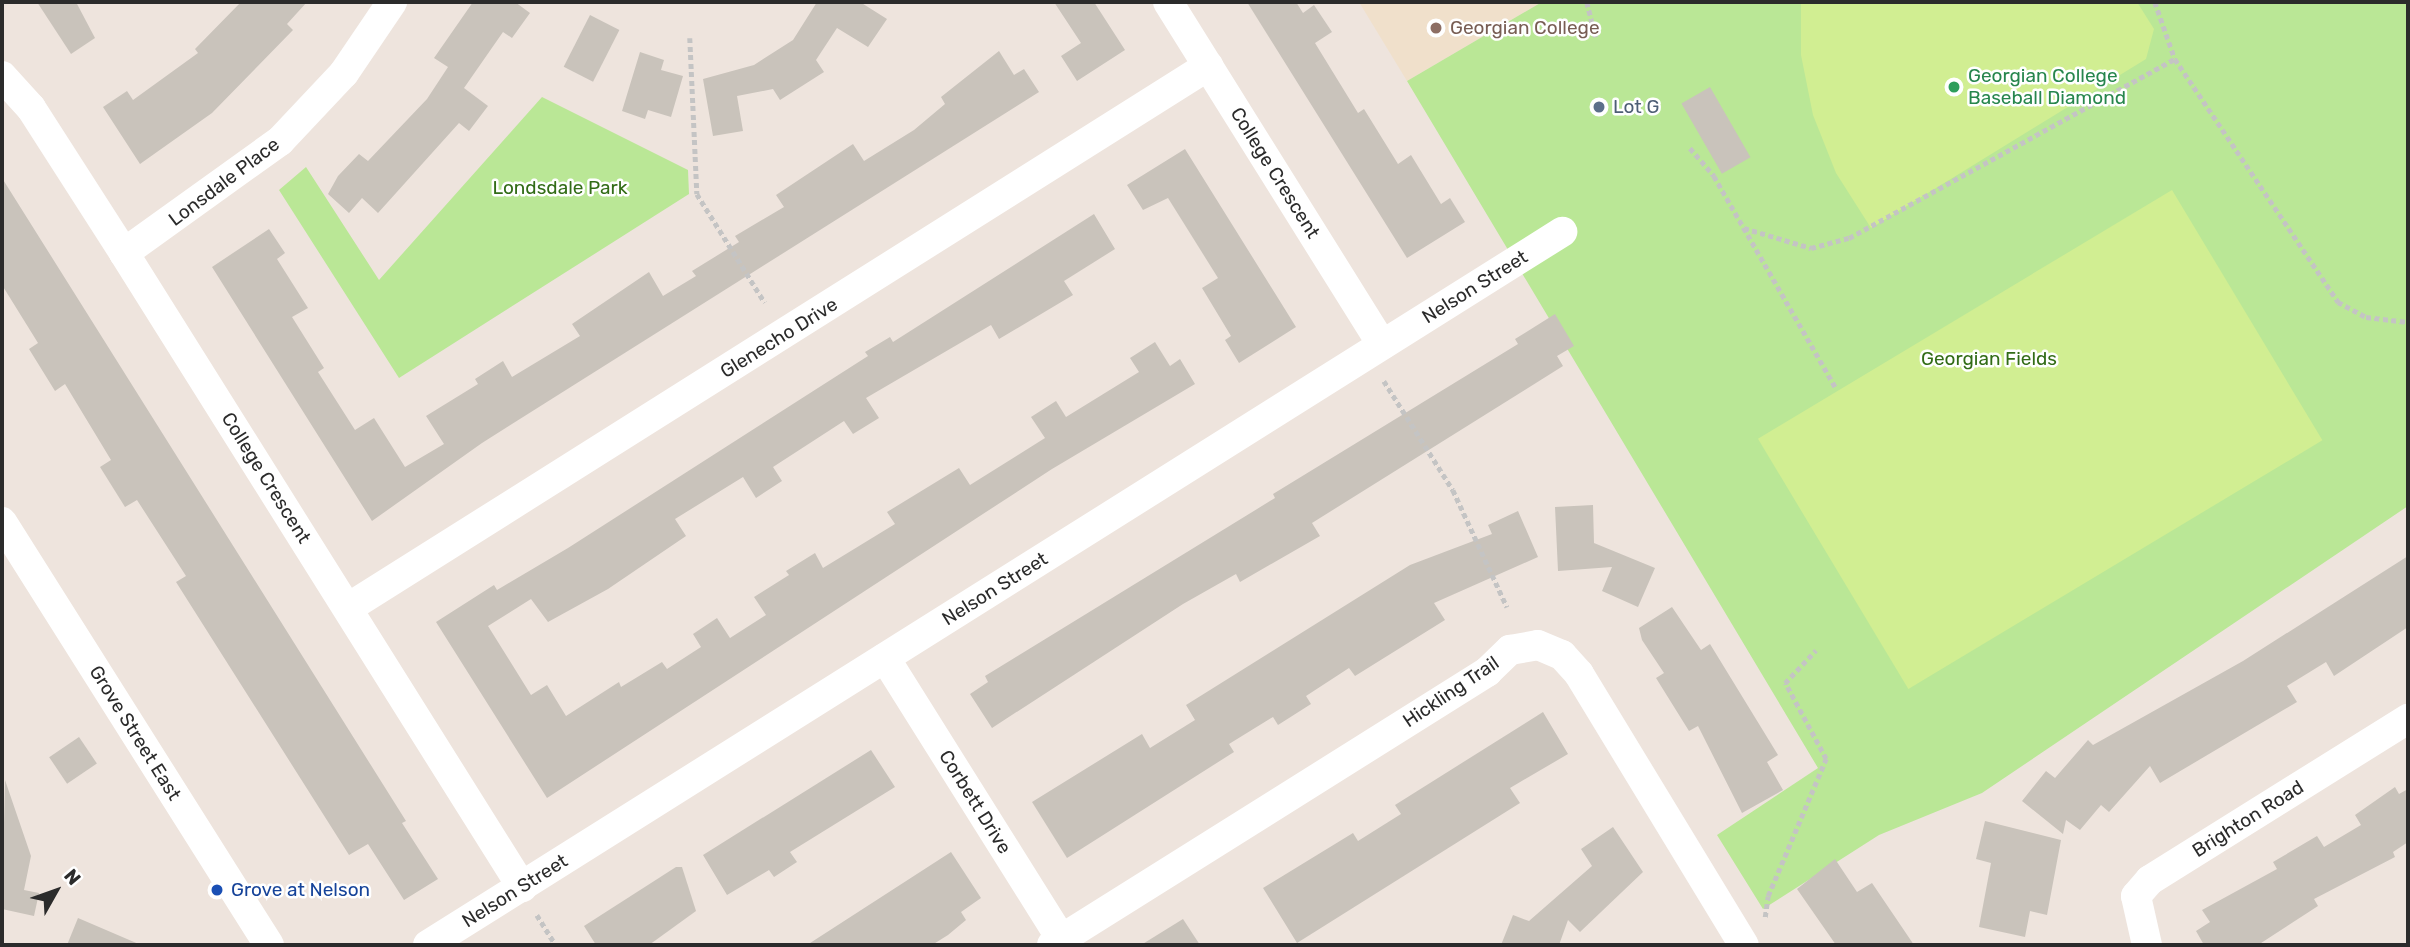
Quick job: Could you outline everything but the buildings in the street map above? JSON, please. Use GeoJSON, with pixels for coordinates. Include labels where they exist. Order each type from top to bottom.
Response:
{"type":"FeatureCollection","features":[{"type":"Feature","properties":{"kind":"street","name":"Lonsdale Place"},"geometry":{"type":"LineString","coordinates":[[124,253],[280,141],[344,73],[393,2]]}},
{"type":"Feature","properties":{"kind":"street","name":"College Crescent"},"geometry":{"type":"LineString","coordinates":[[1168,2],[1382,345]]}},
{"type":"Feature","properties":{"kind":"street","name":"Glenecho Drive"},"geometry":{"type":"LineString","coordinates":[[348,608],[1208,66]]}},
{"type":"Feature","properties":{"kind":"street","name":"College Crescent"},"geometry":{"type":"LineString","coordinates":[[2,76],[31,108],[124,253],[522,887]]}},
{"type":"Feature","properties":{"kind":"street","name":"Nelson Street"},"geometry":{"type":"LineString","coordinates":[[428,945],[1562,232]]}},
{"type":"Feature","properties":{"kind":"street","name":"Grove Street East"},"geometry":{"type":"LineString","coordinates":[[2,522],[269,945]]}},
{"type":"Feature","properties":{"kind":"street","name":"Hickling Trail"},"geometry":{"type":"LineString","coordinates":[[1060,943],[1487,672],[1510,650],[1538,645],[1572,663],[1744,945]]}},
{"type":"Feature","properties":{"kind":"street","name":"Corbett Drive"},"geometry":{"type":"LineString","coordinates":[[886,658],[1060,943]]}},
{"type":"Feature","properties":{"kind":"street","name":"Brighton Road"},"geometry":{"type":"LineString","coordinates":[[2147,945],[2136,896],[2150,880],[2408,719]]}},
{"type":"Feature","properties":{"kind":"path"},"geometry":{"type":"LineString","coordinates":[[1587,2],[1596,37]]}},
{"type":"Feature","properties":{"kind":"path"},"geometry":{"type":"LineString","coordinates":[[2155,2],[2175,59],[2338,302],[2366,317],[2408,322]]}},
{"type":"Feature","properties":{"kind":"path"},"geometry":{"type":"LineString","coordinates":[[690,38],[697,194],[765,303]]}},
{"type":"Feature","properties":{"kind":"path"},"geometry":{"type":"LineString","coordinates":[[1744,228],[1811,248],[1849,238],[2175,59]]}},
{"type":"Feature","properties":{"kind":"path"},"geometry":{"type":"LineString","coordinates":[[1690,148],[1714,176],[1836,388]]}},
{"type":"Feature","properties":{"kind":"path"},"geometry":{"type":"LineString","coordinates":[[1384,381],[1453,490],[1507,607]]}},
{"type":"Feature","properties":{"kind":"path"},"geometry":{"type":"LineString","coordinates":[[1765,917],[1769,896],[1826,759],[1786,683],[1816,650]]}},
{"type":"Feature","properties":{"kind":"path"},"geometry":{"type":"LineString","coordinates":[[537,915],[556,945]]}},
{"type":"Feature","properties":{"kind":"shaded area","name":"Georgian College"},"geometry":{"type":"Polygon","coordinates":[[[1359,2],[1542,2],[1407,81],[1359,2]]]}},
{"type":"Feature","properties":{"kind":"green space","name":"Georgian Fields"},"geometry":{"type":"Polygon","coordinates":[[[1542,2],[2408,2],[2408,506],[1982,793],[1879,835],[1763,909],[1717,835],[1818,768],[1407,81],[1542,2]]]}},
{"type":"Feature","properties":{"kind":"green space","name":"Georgian College Baseball Diamond"},"geometry":{"type":"Polygon","coordinates":[[[1801,2],[2137,2],[2154,29],[2146,59],[1871,228],[1836,173],[1813,115],[1801,55],[1801,2]]]}},
{"type":"Feature","properties":{"kind":"green space","name":"Londsdale Park"},"geometry":{"type":"Polygon","coordinates":[[[542,97],[688,170],[689,194],[399,378],[279,190],[306,167],[379,280],[542,97]]]}},
{"type":"Feature","properties":{"kind":"green space"},"geometry":{"type":"Polygon","coordinates":[[[2172,190],[2322,440],[1908,689],[1758,439],[2172,190]]]}},
{"type":"Feature","properties":{"kind":"place","name":"Georgian College"},"geometry":{"type":"Point","coordinates":[1436,28]}},
{"type":"Feature","properties":{"kind":"place","name":"Georgian College Baseball Diamond"},"geometry":{"type":"Point","coordinates":[1954,87]}},
{"type":"Feature","properties":{"kind":"place","name":"Lot G"},"geometry":{"type":"Point","coordinates":[1599,107]}},
{"type":"Feature","properties":{"kind":"place","name":"Grove at Nelson"},"geometry":{"type":"Point","coordinates":[217,890]}}]}
